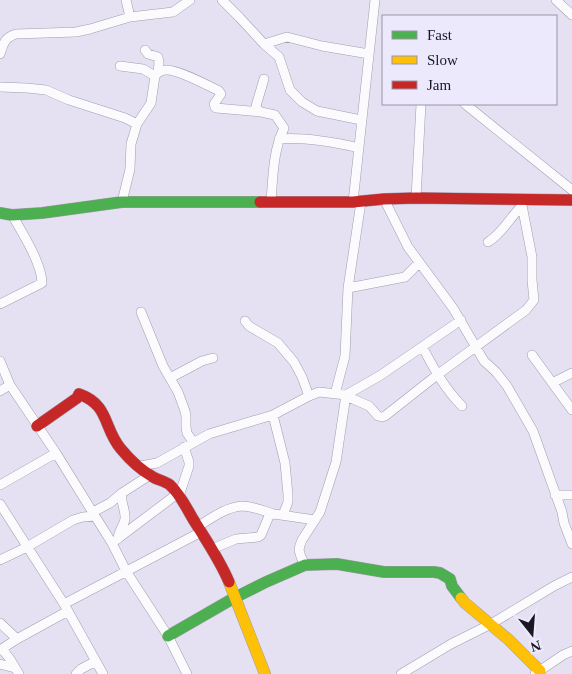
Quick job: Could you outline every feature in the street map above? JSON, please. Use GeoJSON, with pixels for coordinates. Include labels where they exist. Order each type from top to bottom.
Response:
{"type":"FeatureCollection","features":[{"type":"Feature","properties":{"kind":"street"},"geometry":{"type":"LineString","coordinates":[[126,0],[130,17]]}},
{"type":"Feature","properties":{"kind":"street"},"geometry":{"type":"LineString","coordinates":[[0,54],[5,40],[9,36],[16,34],[76,32],[130,17],[173,12],[190,0]]}},
{"type":"Feature","properties":{"kind":"street"},"geometry":{"type":"LineString","coordinates":[[222,0],[279,57],[290,90],[302,102],[316,111],[361,120]]}},
{"type":"Feature","properties":{"kind":"street"},"geometry":{"type":"LineString","coordinates":[[335,394],[345,356],[348,288],[357,202],[361,120],[375,0]]}},
{"type":"Feature","properties":{"kind":"street"},"geometry":{"type":"LineString","coordinates":[[557,0],[572,15]]}},
{"type":"Feature","properties":{"kind":"street"},"geometry":{"type":"LineString","coordinates":[[264,44],[287,37],[322,46],[369,54]]}},
{"type":"Feature","properties":{"kind":"street"},"geometry":{"type":"LineString","coordinates":[[122,202],[130,169],[131,144],[137,124],[151,103],[159,63],[158,57],[148,54],[145,50]]}},
{"type":"Feature","properties":{"kind":"street"},"geometry":{"type":"LineString","coordinates":[[120,66],[143,69],[157,74]]}},
{"type":"Feature","properties":{"kind":"street"},"geometry":{"type":"LineString","coordinates":[[157,74],[162,70],[173,70],[219,91],[221,94],[214,104],[216,108],[275,115],[284,128],[274,160],[271,202]]}},
{"type":"Feature","properties":{"kind":"street"},"geometry":{"type":"LineString","coordinates":[[261,112],[256,106],[264,79]]}},
{"type":"Feature","properties":{"kind":"street"},"geometry":{"type":"LineString","coordinates":[[0,86],[46,90],[137,124]]}},
{"type":"Feature","properties":{"kind":"street"},"geometry":{"type":"LineString","coordinates":[[416,198],[421,105]]}},
{"type":"Feature","properties":{"kind":"street"},"geometry":{"type":"LineString","coordinates":[[465,105],[572,190]]}},
{"type":"Feature","properties":{"kind":"street"},"geometry":{"type":"LineString","coordinates":[[279,139],[331,141],[359,148]]}},
{"type":"Feature","properties":{"kind":"street"},"geometry":{"type":"LineString","coordinates":[[6,214],[42,213],[122,202],[357,202],[416,198],[521,204],[572,200]]}},
{"type":"Feature","properties":{"kind":"street"},"geometry":{"type":"LineString","coordinates":[[384,199],[404,240],[461,320],[484,361],[496,372],[506,386],[533,431],[572,544]]}},
{"type":"Feature","properties":{"kind":"street"},"geometry":{"type":"LineString","coordinates":[[488,242],[498,235],[521,204]]}},
{"type":"Feature","properties":{"kind":"street"},"geometry":{"type":"LineString","coordinates":[[140,466],[157,463],[209,434],[273,416],[319,392],[346,395],[369,406],[378,416],[382,417],[391,412],[437,375],[526,310],[534,300],[532,256],[521,204]]}},
{"type":"Feature","properties":{"kind":"street"},"geometry":{"type":"LineString","coordinates":[[0,304],[42,283],[38,267],[26,238],[6,214]]}},
{"type":"Feature","properties":{"kind":"street"},"geometry":{"type":"LineString","coordinates":[[348,288],[405,277],[419,263]]}},
{"type":"Feature","properties":{"kind":"street"},"geometry":{"type":"LineString","coordinates":[[140,312],[163,366],[178,392],[186,411],[187,433],[194,442]]}},
{"type":"Feature","properties":{"kind":"street"},"geometry":{"type":"LineString","coordinates":[[346,395],[382,375],[461,320]]}},
{"type":"Feature","properties":{"kind":"street"},"geometry":{"type":"LineString","coordinates":[[245,321],[249,326],[278,343],[294,362],[309,396]]}},
{"type":"Feature","properties":{"kind":"street"},"geometry":{"type":"LineString","coordinates":[[423,348],[437,375],[451,396],[462,406]]}},
{"type":"Feature","properties":{"kind":"street"},"geometry":{"type":"LineString","coordinates":[[532,355],[572,410]]}},
{"type":"Feature","properties":{"kind":"street"},"geometry":{"type":"LineString","coordinates":[[170,378],[202,361],[213,358]]}},
{"type":"Feature","properties":{"kind":"street"},"geometry":{"type":"LineString","coordinates":[[0,361],[10,385],[94,514],[115,541],[126,571],[168,636],[187,674]]}},
{"type":"Feature","properties":{"kind":"street"},"geometry":{"type":"LineString","coordinates":[[552,383],[572,373]]}},
{"type":"Feature","properties":{"kind":"street"},"geometry":{"type":"LineString","coordinates":[[0,391],[10,385]]}},
{"type":"Feature","properties":{"kind":"street"},"geometry":{"type":"LineString","coordinates":[[37,426],[77,398],[79,394],[91,398],[98,405],[104,413],[119,447],[154,478],[168,483],[178,494],[212,548],[230,583],[262,673]]}},
{"type":"Feature","properties":{"kind":"street"},"geometry":{"type":"LineString","coordinates":[[304,565],[299,550],[300,545],[320,512],[336,462],[346,395]]}},
{"type":"Feature","properties":{"kind":"street"},"geometry":{"type":"LineString","coordinates":[[212,548],[236,539],[258,537],[261,535],[269,516],[278,515],[288,502],[285,463],[273,416]]}},
{"type":"Feature","properties":{"kind":"street"},"geometry":{"type":"LineString","coordinates":[[115,541],[178,494],[189,466],[184,447]]}},
{"type":"Feature","properties":{"kind":"street"},"geometry":{"type":"LineString","coordinates":[[0,484],[56,453]]}},
{"type":"Feature","properties":{"kind":"street"},"geometry":{"type":"LineString","coordinates":[[0,560],[27,547],[73,520],[94,514],[150,475]]}},
{"type":"Feature","properties":{"kind":"street"},"geometry":{"type":"LineString","coordinates":[[115,541],[125,518],[122,493]]}},
{"type":"Feature","properties":{"kind":"street"},"geometry":{"type":"LineString","coordinates":[[555,495],[572,495]]}},
{"type":"Feature","properties":{"kind":"street"},"geometry":{"type":"LineString","coordinates":[[0,504],[66,607],[104,674]]}},
{"type":"Feature","properties":{"kind":"street"},"geometry":{"type":"LineString","coordinates":[[17,671],[10,659],[1,650],[66,607],[199,529],[225,511],[241,506],[278,515],[315,520]]}},
{"type":"Feature","properties":{"kind":"street"},"geometry":{"type":"LineString","coordinates":[[168,636],[234,598],[304,565],[338,564],[384,572],[440,573],[450,578],[452,586],[465,603],[509,640],[542,672],[563,655],[572,651]]}},
{"type":"Feature","properties":{"kind":"street"},"geometry":{"type":"LineString","coordinates":[[401,674],[572,577]]}},
{"type":"Feature","properties":{"kind":"street"},"geometry":{"type":"LineString","coordinates":[[0,623],[17,640]]}},
{"type":"Feature","properties":{"kind":"street"},"geometry":{"type":"LineString","coordinates":[[76,674],[96,661]]}},
{"type":"Feature","properties":{"kind":"street"},"geometry":{"type":"LineString","coordinates":[[0,664],[17,671]]}},
{"type":"Feature","properties":{"kind":"traffic: fast"},"geometry":{"type":"LineString","coordinates":[[0,213],[12,215],[42,213],[122,202],[260,202]]}},
{"type":"Feature","properties":{"kind":"traffic: fast"},"geometry":{"type":"LineString","coordinates":[[168,636],[234,598],[305,565],[337,564],[384,572],[440,573],[450,579],[452,586],[461,598]]}},
{"type":"Feature","properties":{"kind":"traffic: slow"},"geometry":{"type":"LineString","coordinates":[[229,582],[265,674]]}},
{"type":"Feature","properties":{"kind":"traffic: slow"},"geometry":{"type":"LineString","coordinates":[[461,598],[509,640],[540,671]]}},
{"type":"Feature","properties":{"kind":"traffic: jam"},"geometry":{"type":"LineString","coordinates":[[260,202],[353,202],[416,198],[572,200]]}},
{"type":"Feature","properties":{"kind":"traffic: jam"},"geometry":{"type":"LineString","coordinates":[[37,426],[77,398],[79,394],[96,404],[105,418],[115,441],[124,453],[144,471],[168,484],[177,492],[217,558],[229,582]]}}]}
